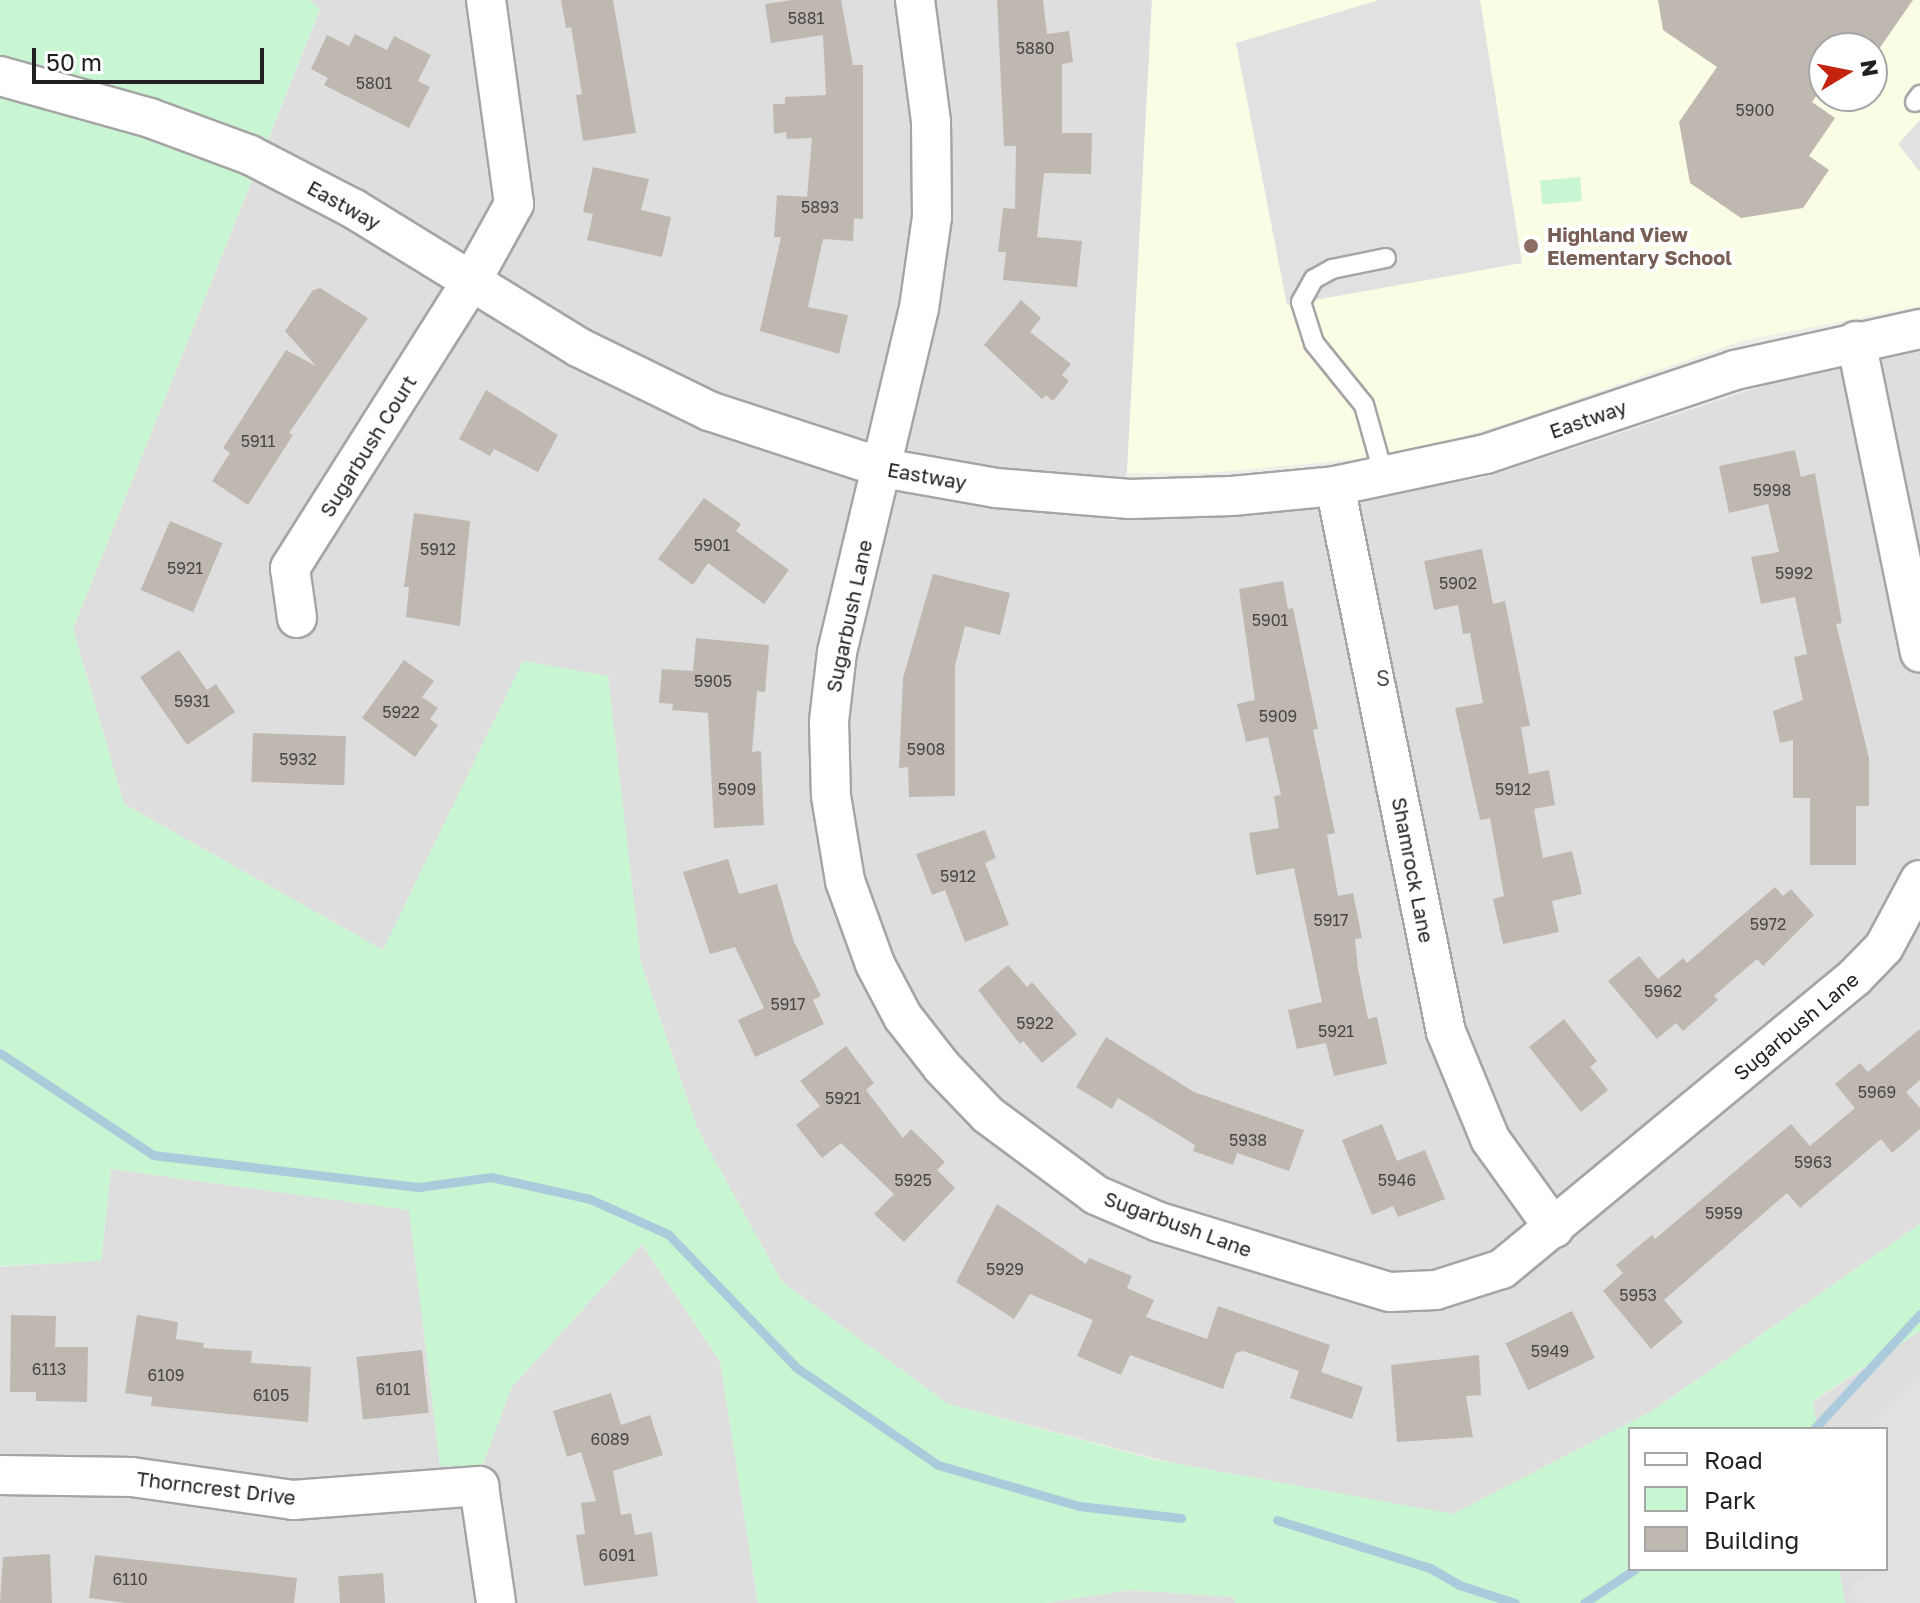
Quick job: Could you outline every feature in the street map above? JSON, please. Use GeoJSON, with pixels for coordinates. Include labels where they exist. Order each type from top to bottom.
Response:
{"type":"FeatureCollection","features":[{"type":"Feature","properties":{"kind":"street"},"geometry":{"type":"LineString","coordinates":[[472,280],[514,204],[486,0]]}},
{"type":"Feature","properties":{"kind":"street","name":"Sugarbush Lane"},"geometry":{"type":"LineString","coordinates":[[915,0],[931,122],[932,217],[919,308],[837,652],[829,721],[831,796],[845,881],[875,964],[903,1017],[942,1067],[988,1115],[1096,1195],[1159,1222],[1365,1286],[1390,1292],[1436,1290],[1502,1269],[1854,978],[1884,947],[1920,880]]}},
{"type":"Feature","properties":{"kind":"street","name":"Eastway"},"geometry":{"type":"LineString","coordinates":[[0,76],[150,118],[250,155],[354,209],[578,347],[709,411],[883,468],[996,488],[1130,499],[1232,496],[1335,486],[1486,454],[1735,370],[1920,329]]}},
{"type":"Feature","properties":{"kind":"street","name":"Sugarbush Court"},"geometry":{"type":"LineString","coordinates":[[297,618],[290,568],[472,280]]}},
{"type":"Feature","properties":{"kind":"street"},"geometry":{"type":"LineString","coordinates":[[1856,341],[1920,653]]}},
{"type":"Feature","properties":{"kind":"street","name":"Shamrock Lane"},"geometry":{"type":"LineString","coordinates":[[1335,486],[1446,1032],[1490,1139],[1554,1228]]}},
{"type":"Feature","properties":{"kind":"street","name":"Thorncrest Drive"},"geometry":{"type":"LineString","coordinates":[[0,1475],[132,1477],[293,1500],[479,1486],[496,1603]]}},
{"type":"Feature","properties":{"kind":"lane"},"geometry":{"type":"LineString","coordinates":[[1384,476],[1364,405],[1314,343],[1301,302],[1314,279],[1332,269],[1386,258]]}},
{"type":"Feature","properties":{"kind":"shaded area"},"geometry":{"type":"Polygon","coordinates":[[[309,0],[1152,0],[1127,473],[1107,520],[1255,515],[1483,478],[1789,377],[1920,348],[1920,1224],[1652,1411],[1453,1515],[1169,1462],[948,1404],[782,1282],[698,1130],[641,963],[607,676],[523,662],[383,950],[124,804],[73,629],[320,10],[309,0]]]}},
{"type":"Feature","properties":{"kind":"shaded area","name":"Highland View Elementary School"},"geometry":{"type":"Polygon","coordinates":[[[1152,0],[1920,0],[1920,306],[1741,341],[1512,422],[1398,455],[1210,473],[1127,473],[1152,0]]]}},
{"type":"Feature","properties":{"kind":"shaded area"},"geometry":{"type":"Polygon","coordinates":[[[1379,0],[1480,0],[1522,263],[1287,305],[1236,43],[1379,0]]]}},
{"type":"Feature","properties":{"kind":"shaded area"},"geometry":{"type":"Polygon","coordinates":[[[1920,120],[1920,172],[1898,144],[1920,120]]]}},
{"type":"Feature","properties":{"kind":"shaded area"},"geometry":{"type":"Polygon","coordinates":[[[111,1169],[410,1210],[440,1466],[482,1467],[511,1388],[642,1244],[720,1361],[758,1603],[0,1603],[0,1267],[101,1260],[111,1169]]]}},
{"type":"Feature","properties":{"kind":"shaded area"},"geometry":{"type":"Polygon","coordinates":[[[1920,1331],[1920,1603],[1845,1603],[1839,1571],[1888,1571],[1888,1427],[1817,1427],[1813,1402],[1920,1331]]]}},
{"type":"Feature","properties":{"kind":"shaded area"},"geometry":{"type":"Polygon","coordinates":[[[1920,1376],[1920,1603],[1857,1603],[1853,1580],[1866,1578],[1865,1571],[1888,1571],[1888,1427],[1873,1427],[1920,1376]]]}},
{"type":"Feature","properties":{"kind":"shaded area"},"geometry":{"type":"Polygon","coordinates":[[[1129,1590],[1235,1597],[1235,1603],[1045,1603],[1129,1590]]]}},
{"type":"Feature","properties":{"kind":"green space"},"geometry":{"type":"Polygon","coordinates":[[[0,0],[309,0],[320,9],[73,629],[124,804],[383,950],[523,661],[608,676],[641,963],[698,1130],[782,1282],[948,1404],[1156,1460],[1453,1514],[1652,1411],[1920,1224],[1920,1331],[1813,1401],[1817,1427],[1628,1427],[1628,1571],[1839,1571],[1845,1603],[1235,1603],[1234,1597],[1129,1590],[1045,1603],[758,1603],[720,1361],[642,1244],[511,1388],[482,1467],[440,1466],[409,1210],[111,1169],[101,1261],[0,1266],[0,0]]]}},
{"type":"Feature","properties":{"kind":"green space"},"geometry":{"type":"Polygon","coordinates":[[[1580,177],[1582,201],[1542,204],[1540,180],[1580,177]]]}},
{"type":"Feature","properties":{"kind":"building"},"geometry":{"type":"Polygon","coordinates":[[[561,0],[613,0],[636,133],[583,141],[576,95],[582,94],[571,27],[566,28],[561,0]]]}},
{"type":"Feature","properties":{"kind":"building"},"geometry":{"type":"Polygon","coordinates":[[[792,0],[841,0],[853,65],[863,65],[863,219],[854,218],[853,241],[823,239],[808,307],[848,315],[839,354],[760,331],[781,237],[774,237],[777,195],[807,197],[812,138],[787,139],[786,132],[774,134],[773,104],[785,104],[785,97],[826,95],[823,35],[771,43],[765,4],[792,0]]]}},
{"type":"Feature","properties":{"kind":"building"},"geometry":{"type":"Polygon","coordinates":[[[997,0],[1043,0],[1047,34],[1069,31],[1073,62],[1062,64],[1062,133],[1092,133],[1091,174],[1044,173],[1037,237],[1082,241],[1077,287],[1003,280],[1006,252],[998,252],[1003,208],[1015,209],[1016,146],[1004,146],[997,0]]]}},
{"type":"Feature","properties":{"kind":"building"},"geometry":{"type":"Polygon","coordinates":[[[1658,0],[1913,0],[1888,36],[1888,32],[1808,32],[1808,112],[1826,112],[1835,118],[1809,156],[1829,170],[1803,208],[1741,218],[1690,183],[1679,122],[1717,67],[1663,30],[1658,0]]]}},
{"type":"Feature","properties":{"kind":"building"},"geometry":{"type":"Polygon","coordinates":[[[355,34],[387,50],[394,36],[431,55],[418,81],[430,87],[409,128],[324,85],[328,78],[311,69],[327,35],[349,46],[355,34]]]}},
{"type":"Feature","properties":{"kind":"building"},"geometry":{"type":"Polygon","coordinates":[[[593,167],[649,179],[641,210],[671,217],[662,257],[587,240],[593,214],[583,212],[593,167]]]}},
{"type":"Feature","properties":{"kind":"building"},"geometry":{"type":"Polygon","coordinates":[[[320,288],[368,318],[289,433],[293,435],[248,505],[212,481],[230,453],[223,448],[286,350],[316,366],[285,331],[313,290],[320,288]]]}},
{"type":"Feature","properties":{"kind":"building"},"geometry":{"type":"Polygon","coordinates":[[[1021,300],[1041,318],[1030,332],[1071,364],[1062,375],[1069,381],[1053,401],[1046,395],[1042,399],[984,345],[1021,300]]]}},
{"type":"Feature","properties":{"kind":"building"},"geometry":{"type":"Polygon","coordinates":[[[486,390],[558,435],[538,472],[494,449],[490,456],[459,439],[486,390]]]}},
{"type":"Feature","properties":{"kind":"building"},"geometry":{"type":"Polygon","coordinates":[[[1795,450],[1801,477],[1815,473],[1842,623],[1836,624],[1869,758],[1869,806],[1856,806],[1856,865],[1810,865],[1810,798],[1793,798],[1793,740],[1780,743],[1773,711],[1803,700],[1794,657],[1807,654],[1795,597],[1761,604],[1751,557],[1779,552],[1768,504],[1729,513],[1719,466],[1795,450]]]}},
{"type":"Feature","properties":{"kind":"building"},"geometry":{"type":"Polygon","coordinates":[[[704,498],[741,524],[736,531],[789,570],[764,604],[708,563],[693,585],[658,559],[704,498]]]}},
{"type":"Feature","properties":{"kind":"building"},"geometry":{"type":"Polygon","coordinates":[[[414,513],[470,521],[460,626],[406,617],[409,587],[404,587],[414,513]]]}},
{"type":"Feature","properties":{"kind":"building"},"geometry":{"type":"Polygon","coordinates":[[[170,521],[222,543],[193,612],[141,590],[170,521]]]}},
{"type":"Feature","properties":{"kind":"building"},"geometry":{"type":"Polygon","coordinates":[[[1482,549],[1493,604],[1505,601],[1530,726],[1521,727],[1529,774],[1549,770],[1555,805],[1534,809],[1543,858],[1572,851],[1582,894],[1552,901],[1559,932],[1503,944],[1493,899],[1504,896],[1490,818],[1480,820],[1455,708],[1483,703],[1470,633],[1463,634],[1458,605],[1434,610],[1424,561],[1482,549]]]}},
{"type":"Feature","properties":{"kind":"building"},"geometry":{"type":"Polygon","coordinates":[[[933,574],[1010,593],[1000,635],[965,626],[955,666],[955,796],[909,797],[908,767],[899,768],[903,678],[933,574]]]}},
{"type":"Feature","properties":{"kind":"building"},"geometry":{"type":"Polygon","coordinates":[[[1283,581],[1288,609],[1293,608],[1318,729],[1313,730],[1335,833],[1327,835],[1338,896],[1353,893],[1362,938],[1355,939],[1358,969],[1368,1019],[1377,1017],[1387,1064],[1334,1076],[1326,1043],[1297,1049],[1288,1010],[1322,1002],[1294,868],[1256,875],[1249,833],[1279,828],[1274,796],[1281,795],[1268,737],[1246,742],[1237,704],[1255,700],[1239,589],[1283,581]]]}},
{"type":"Feature","properties":{"kind":"building"},"geometry":{"type":"Polygon","coordinates":[[[696,638],[769,645],[765,692],[757,691],[752,752],[761,751],[764,825],[714,828],[708,713],[672,710],[673,704],[659,703],[662,669],[693,671],[696,638]]]}},
{"type":"Feature","properties":{"kind":"building"},"geometry":{"type":"Polygon","coordinates":[[[179,650],[207,690],[216,684],[235,712],[187,745],[140,677],[179,650]]]}},
{"type":"Feature","properties":{"kind":"building"},"geometry":{"type":"Polygon","coordinates":[[[404,660],[434,681],[422,697],[438,708],[430,719],[438,725],[415,757],[362,718],[404,660]]]}},
{"type":"Feature","properties":{"kind":"building"},"geometry":{"type":"Polygon","coordinates":[[[253,733],[346,736],[344,785],[251,782],[253,733]]]}},
{"type":"Feature","properties":{"kind":"building"},"geometry":{"type":"Polygon","coordinates":[[[985,830],[996,858],[985,863],[1009,925],[965,942],[945,890],[932,895],[916,854],[985,830]]]}},
{"type":"Feature","properties":{"kind":"building"},"geometry":{"type":"Polygon","coordinates":[[[728,859],[739,894],[777,884],[794,942],[821,996],[813,1000],[824,1024],[755,1057],[738,1020],[764,1008],[735,947],[710,954],[683,872],[728,859]]]}},
{"type":"Feature","properties":{"kind":"building"},"geometry":{"type":"Polygon","coordinates":[[[1775,887],[1783,896],[1791,889],[1814,915],[1763,966],[1757,959],[1714,996],[1718,1000],[1683,1031],[1676,1023],[1657,1039],[1608,981],[1639,956],[1658,979],[1683,958],[1687,963],[1775,887]]]}},
{"type":"Feature","properties":{"kind":"building"},"geometry":{"type":"Polygon","coordinates":[[[1008,965],[1027,987],[1032,982],[1077,1034],[1042,1063],[1023,1041],[1020,1044],[978,990],[1008,965]]]}},
{"type":"Feature","properties":{"kind":"building"},"geometry":{"type":"Polygon","coordinates":[[[1564,1019],[1597,1061],[1590,1067],[1608,1090],[1581,1112],[1529,1047],[1564,1019]]]}},
{"type":"Feature","properties":{"kind":"building"},"geometry":{"type":"Polygon","coordinates":[[[1920,1029],[1920,1080],[1906,1092],[1920,1108],[1920,1129],[1892,1153],[1881,1139],[1800,1208],[1787,1193],[1664,1300],[1683,1322],[1651,1349],[1603,1291],[1623,1273],[1616,1265],[1652,1235],[1655,1239],[1791,1124],[1810,1146],[1855,1108],[1835,1084],[1860,1063],[1868,1072],[1920,1029]]]}},
{"type":"Feature","properties":{"kind":"building"},"geometry":{"type":"Polygon","coordinates":[[[1106,1037],[1194,1092],[1304,1130],[1289,1171],[1237,1153],[1233,1165],[1193,1151],[1195,1145],[1118,1098],[1112,1109],[1076,1087],[1106,1037]]]}},
{"type":"Feature","properties":{"kind":"building"},"geometry":{"type":"Polygon","coordinates":[[[846,1046],[874,1083],[866,1090],[903,1138],[911,1129],[945,1162],[937,1170],[955,1188],[904,1242],[874,1214],[894,1194],[841,1143],[822,1158],[796,1125],[820,1106],[800,1081],[846,1046]]]}},
{"type":"Feature","properties":{"kind":"building"},"geometry":{"type":"Polygon","coordinates":[[[1382,1124],[1397,1161],[1425,1150],[1445,1199],[1398,1217],[1393,1206],[1372,1215],[1342,1140],[1382,1124]]]}},
{"type":"Feature","properties":{"kind":"building"},"geometry":{"type":"Polygon","coordinates":[[[997,1204],[1086,1264],[1089,1258],[1132,1276],[1127,1288],[1154,1300],[1146,1317],[1207,1339],[1218,1306],[1330,1345],[1321,1372],[1363,1387],[1352,1419],[1290,1398],[1299,1371],[1243,1351],[1236,1353],[1223,1389],[1130,1355],[1121,1375],[1077,1356],[1093,1320],[1030,1294],[1014,1319],[956,1282],[997,1204]]]}},
{"type":"Feature","properties":{"kind":"building"},"geometry":{"type":"Polygon","coordinates":[[[1572,1311],[1595,1358],[1528,1390],[1505,1343],[1572,1311]]]}},
{"type":"Feature","properties":{"kind":"building"},"geometry":{"type":"Polygon","coordinates":[[[11,1315],[56,1316],[55,1347],[88,1347],[87,1402],[36,1401],[36,1392],[10,1392],[11,1315]]]}},
{"type":"Feature","properties":{"kind":"building"},"geometry":{"type":"Polygon","coordinates":[[[137,1315],[178,1322],[176,1339],[204,1343],[203,1348],[252,1351],[251,1363],[311,1367],[308,1422],[151,1406],[152,1397],[125,1393],[137,1315]]]}},
{"type":"Feature","properties":{"kind":"building"},"geometry":{"type":"Polygon","coordinates":[[[422,1350],[429,1413],[363,1420],[356,1357],[422,1350]]]}},
{"type":"Feature","properties":{"kind":"building"},"geometry":{"type":"Polygon","coordinates":[[[1479,1355],[1481,1395],[1466,1396],[1473,1437],[1397,1442],[1391,1365],[1479,1355]]]}},
{"type":"Feature","properties":{"kind":"building"},"geometry":{"type":"Polygon","coordinates":[[[611,1393],[621,1425],[650,1415],[663,1455],[613,1471],[621,1515],[631,1513],[635,1535],[652,1532],[658,1576],[584,1586],[576,1535],[585,1534],[581,1503],[596,1501],[581,1452],[567,1457],[553,1411],[611,1393]]]}},
{"type":"Feature","properties":{"kind":"building"},"geometry":{"type":"Polygon","coordinates":[[[50,1554],[52,1603],[0,1603],[3,1557],[50,1554]]]}},
{"type":"Feature","properties":{"kind":"building"},"geometry":{"type":"Polygon","coordinates":[[[95,1555],[297,1578],[294,1603],[126,1603],[89,1598],[95,1555]]]}},
{"type":"Feature","properties":{"kind":"building"},"geometry":{"type":"Polygon","coordinates":[[[383,1573],[385,1603],[340,1603],[338,1576],[383,1573]]]}},
{"type":"Feature","properties":{"kind":"waterway"},"geometry":{"type":"LineString","coordinates":[[0,1053],[153,1155],[419,1187],[491,1177],[590,1199],[668,1234],[797,1368],[938,1465],[1079,1506],[1181,1518]]}},
{"type":"Feature","properties":{"kind":"waterway"},"geometry":{"type":"LineString","coordinates":[[1816,1427],[1920,1314]]}},
{"type":"Feature","properties":{"kind":"waterway"},"geometry":{"type":"LineString","coordinates":[[1277,1520],[1430,1568],[1459,1585],[1515,1603]]}},
{"type":"Feature","properties":{"kind":"waterway"},"geometry":{"type":"LineString","coordinates":[[1584,1603],[1632,1571]]}},
{"type":"Feature","properties":{"kind":"place","name":"Highland View Elementary School"},"geometry":{"type":"Point","coordinates":[1531,246]}},
{"type":"Feature","properties":{"kind":"district","name":"S"},"geometry":{"type":"Point","coordinates":[1384,678]}}]}
